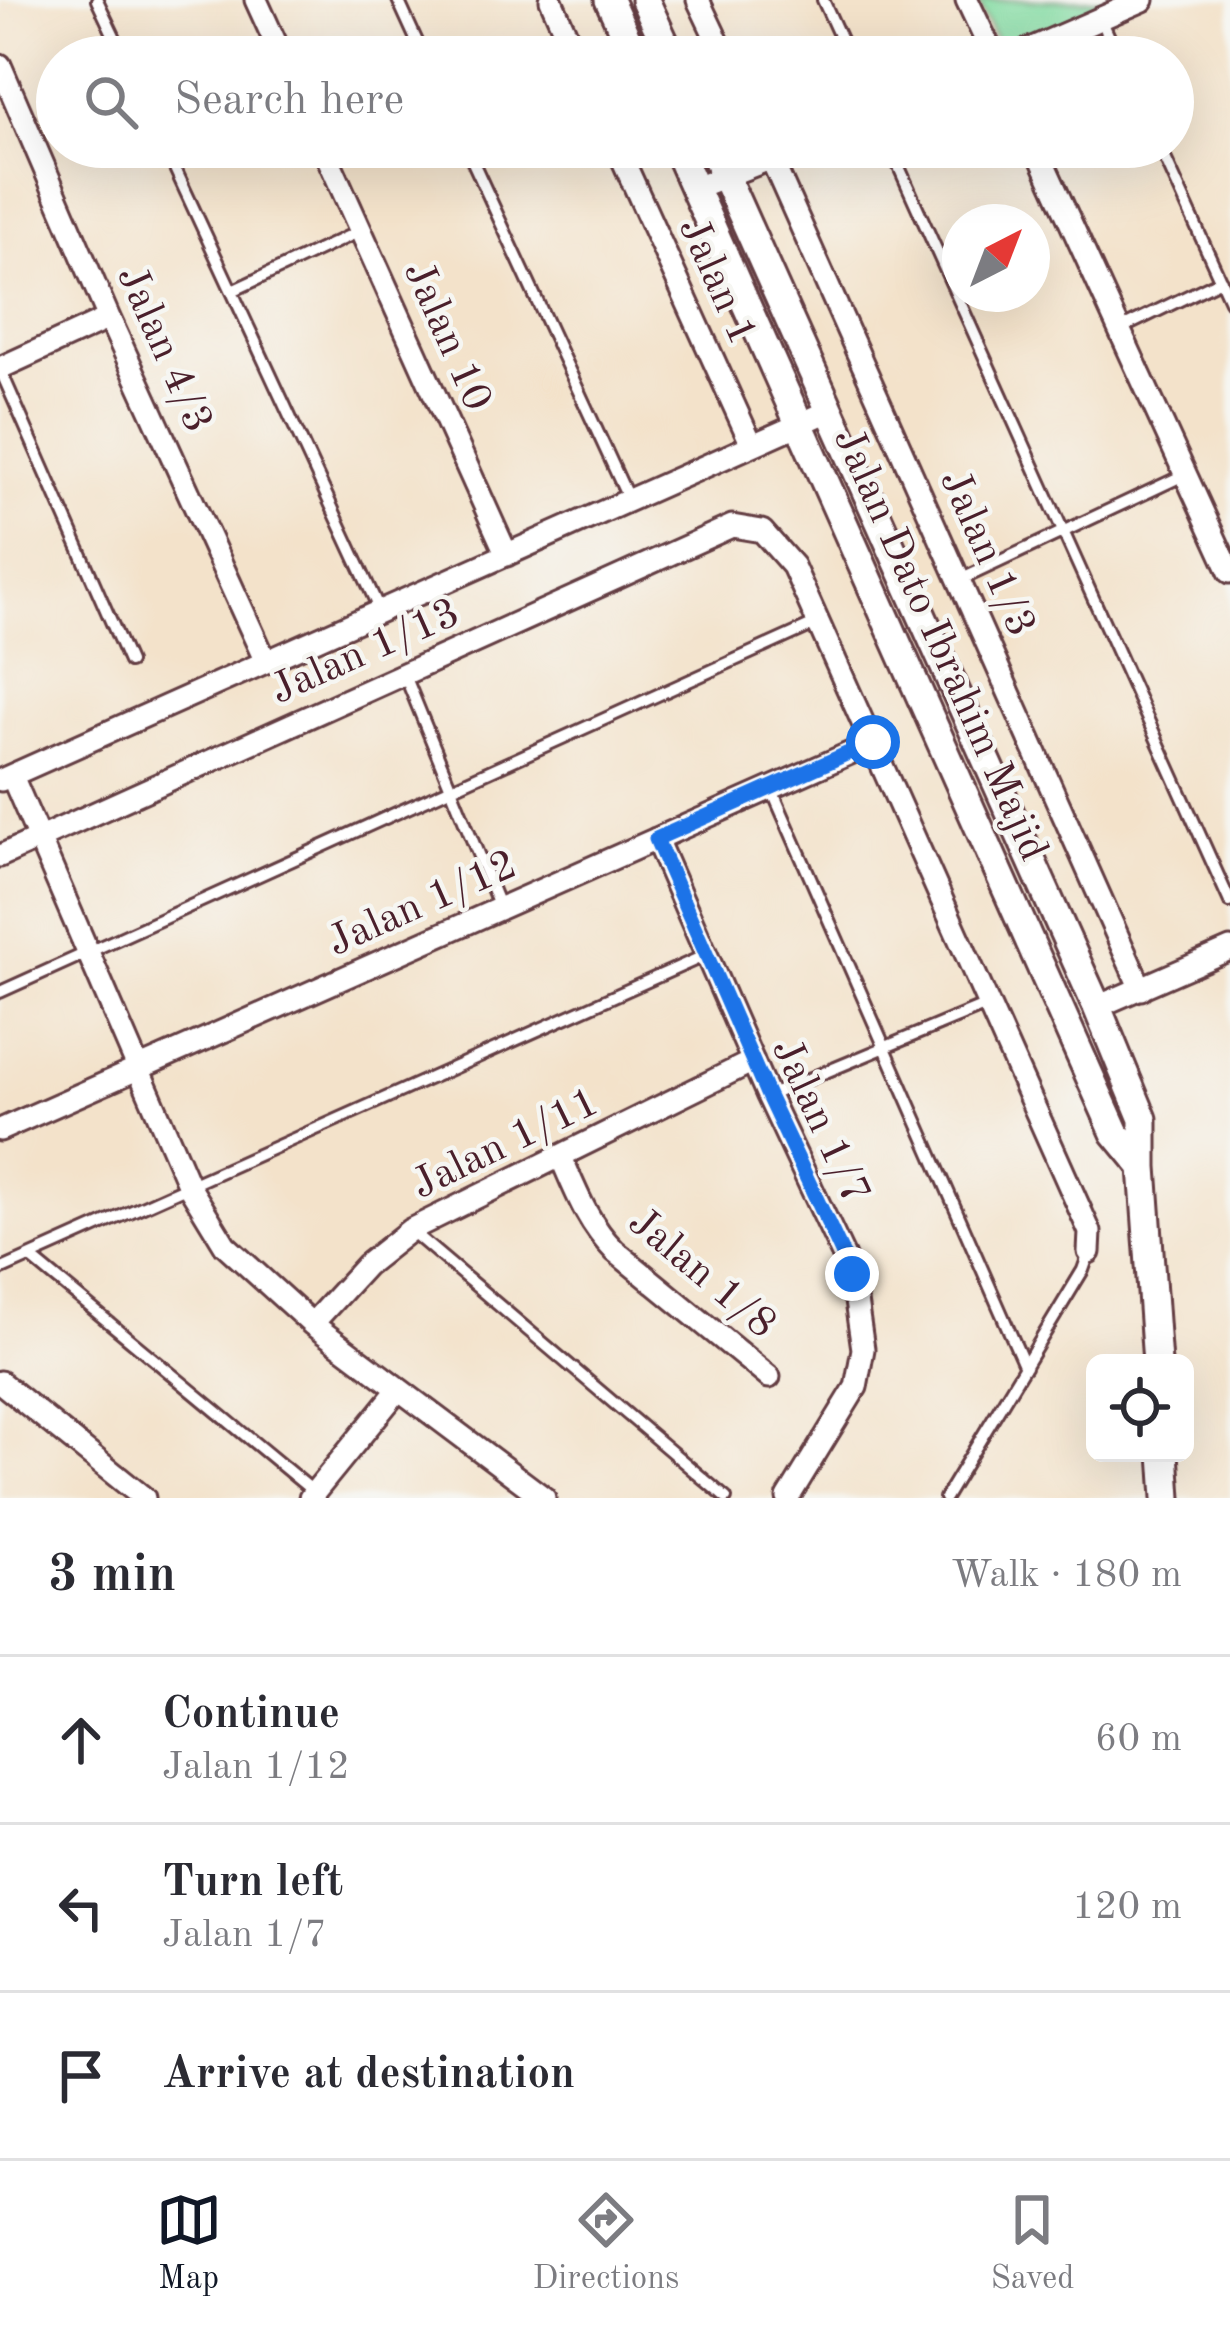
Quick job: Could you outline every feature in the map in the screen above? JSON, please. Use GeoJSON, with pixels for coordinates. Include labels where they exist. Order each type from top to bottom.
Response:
{"type":"FeatureCollection","features":[{"type":"Feature","properties":{"kind":"street"},"geometry":{"type":"LineString","coordinates":[[256,0],[272,36]]}},
{"type":"Feature","properties":{"kind":"street"},"geometry":{"type":"LineString","coordinates":[[550,0],[566,36]]}},
{"type":"Feature","properties":{"kind":"street"},"geometry":{"type":"LineString","coordinates":[[609,0],[625,36]]}},
{"type":"Feature","properties":{"kind":"street"},"geometry":{"type":"LineString","coordinates":[[645,0],[661,36]]}},
{"type":"Feature","properties":{"kind":"street"},"geometry":{"type":"LineString","coordinates":[[698,0],[714,36]]}},
{"type":"Feature","properties":{"kind":"street"},"geometry":{"type":"LineString","coordinates":[[968,0],[984,36]]}},
{"type":"Feature","properties":{"kind":"street"},"geometry":{"type":"LineString","coordinates":[[1061,36],[1142,0]]}},
{"type":"Feature","properties":{"kind":"street","name":"Jalan 4/3"},"geometry":{"type":"LineString","coordinates":[[0,65],[36,149]]}},
{"type":"Feature","properties":{"kind":"street","name":"Jalan 4/3"},"geometry":{"type":"LineString","coordinates":[[44,168],[266,662]]}},
{"type":"Feature","properties":{"kind":"street","name":"Jalan 10"},"geometry":{"type":"LineString","coordinates":[[332,168],[507,555]]}},
{"type":"Feature","properties":{"kind":"street","name":"Jalan 1"},"geometry":{"type":"LineString","coordinates":[[627,168],[752,445]]}},
{"type":"Feature","properties":{"kind":"street","name":"Jalan Dato Ibrahim Majid"},"geometry":{"type":"LineString","coordinates":[[686,168],[1115,1133],[1143,1166]]}},
{"type":"Feature","properties":{"kind":"street","name":"Jalan Dato Ibrahim Majid"},"geometry":{"type":"LineString","coordinates":[[721,168],[1143,1119],[1156,1354]]}},
{"type":"Feature","properties":{"kind":"street"},"geometry":{"type":"LineString","coordinates":[[695,188],[743,168]]}},
{"type":"Feature","properties":{"kind":"street","name":"Jalan 1/3"},"geometry":{"type":"LineString","coordinates":[[776,168],[1141,989]]}},
{"type":"Feature","properties":{"kind":"street"},"geometry":{"type":"LineString","coordinates":[[1046,168],[1230,572]]}},
{"type":"Feature","properties":{"kind":"street"},"geometry":{"type":"LineString","coordinates":[[0,369],[109,318]]}},
{"type":"Feature","properties":{"kind":"street"},"geometry":{"type":"LineString","coordinates":[[544,1498],[312,1324],[225,1244],[189,1186],[39,837],[6,778],[829,411]]}},
{"type":"Feature","properties":{"kind":"street","name":"Jalan 1/13"},"geometry":{"type":"LineString","coordinates":[[0,856],[732,526],[762,531],[793,566],[819,622]]}},
{"type":"Feature","properties":{"kind":"street"},"geometry":{"type":"LineString","coordinates":[[819,622],[1090,1232],[1089,1252]]}},
{"type":"Feature","properties":{"kind":"street","name":"Jalan 1/12"},"geometry":{"type":"LineString","coordinates":[[0,1130],[873,742]]}},
{"type":"Feature","properties":{"kind":"street","name":"Jalan 1/7"},"geometry":{"type":"LineString","coordinates":[[656,839],[852,1274],[863,1348],[856,1387],[788,1498]]}},
{"type":"Feature","properties":{"kind":"street"},"geometry":{"type":"LineString","coordinates":[[1097,1007],[1230,949]]}},
{"type":"Feature","properties":{"kind":"street","name":"Jalan 1/11"},"geometry":{"type":"LineString","coordinates":[[312,1324],[366,1265],[410,1230],[753,1061]]}},
{"type":"Feature","properties":{"kind":"street","name":"Jalan 1/8"},"geometry":{"type":"LineString","coordinates":[[561,1157],[599,1235],[769,1376]]}},
{"type":"Feature","properties":{"kind":"street"},"geometry":{"type":"LineString","coordinates":[[0,1382],[144,1498]]}},
{"type":"Feature","properties":{"kind":"street"},"geometry":{"type":"LineString","coordinates":[[316,1496],[398,1390]]}},
{"type":"Feature","properties":{"kind":"street"},"geometry":{"type":"LineString","coordinates":[[1165,1462],[1167,1498]]}},
{"type":"Feature","properties":{"kind":"lane"},"geometry":{"type":"LineString","coordinates":[[97,0],[114,36]]}},
{"type":"Feature","properties":{"kind":"lane"},"geometry":{"type":"LineString","coordinates":[[398,0],[414,36]]}},
{"type":"Feature","properties":{"kind":"lane"},"geometry":{"type":"LineString","coordinates":[[823,0],[839,36]]}},
{"type":"Feature","properties":{"kind":"lane"},"geometry":{"type":"LineString","coordinates":[[1101,19],[1109,36]]}},
{"type":"Feature","properties":{"kind":"lane"},"geometry":{"type":"LineString","coordinates":[[175,168],[380,611]]}},
{"type":"Feature","properties":{"kind":"lane"},"geometry":{"type":"LineString","coordinates":[[476,168],[629,500]]}},
{"type":"Feature","properties":{"kind":"lane"},"geometry":{"type":"LineString","coordinates":[[899,168],[1230,902]]}},
{"type":"Feature","properties":{"kind":"lane"},"geometry":{"type":"LineString","coordinates":[[1169,168],[1230,301]]}},
{"type":"Feature","properties":{"kind":"lane"},"geometry":{"type":"LineString","coordinates":[[232,291],[361,231]]}},
{"type":"Feature","properties":{"kind":"lane"},"geometry":{"type":"LineString","coordinates":[[1120,328],[1220,280]]}},
{"type":"Feature","properties":{"kind":"lane"},"geometry":{"type":"LineString","coordinates":[[0,369],[129,662]]}},
{"type":"Feature","properties":{"kind":"lane"},"geometry":{"type":"LineString","coordinates":[[960,580],[1184,475]]}},
{"type":"Feature","properties":{"kind":"lane"},"geometry":{"type":"LineString","coordinates":[[0,992],[819,622]]}},
{"type":"Feature","properties":{"kind":"lane"},"geometry":{"type":"LineString","coordinates":[[404,674],[500,908]]}},
{"type":"Feature","properties":{"kind":"lane"},"geometry":{"type":"LineString","coordinates":[[771,788],[1025,1367]]}},
{"type":"Feature","properties":{"kind":"lane"},"geometry":{"type":"LineString","coordinates":[[0,1270],[706,956]]}},
{"type":"Feature","properties":{"kind":"lane"},"geometry":{"type":"LineString","coordinates":[[768,1096],[989,1004]]}},
{"type":"Feature","properties":{"kind":"lane"},"geometry":{"type":"LineString","coordinates":[[410,1230],[726,1498]]}},
{"type":"Feature","properties":{"kind":"lane"},"geometry":{"type":"LineString","coordinates":[[945,1498],[1083,1270],[1089,1252]]}},
{"type":"Feature","properties":{"kind":"lane"},"geometry":{"type":"LineString","coordinates":[[30,1257],[316,1496]]}},
{"type":"Feature","properties":{"kind":"green space"},"geometry":{"type":"Polygon","coordinates":[[[977,0],[1114,0],[1038,36],[994,36],[977,0]]]}},
{"type":"Feature","properties":{"kind":"route"},"geometry":{"type":"LineString","coordinates":[[852,1274],[656,839],[873,742]]}}]}
